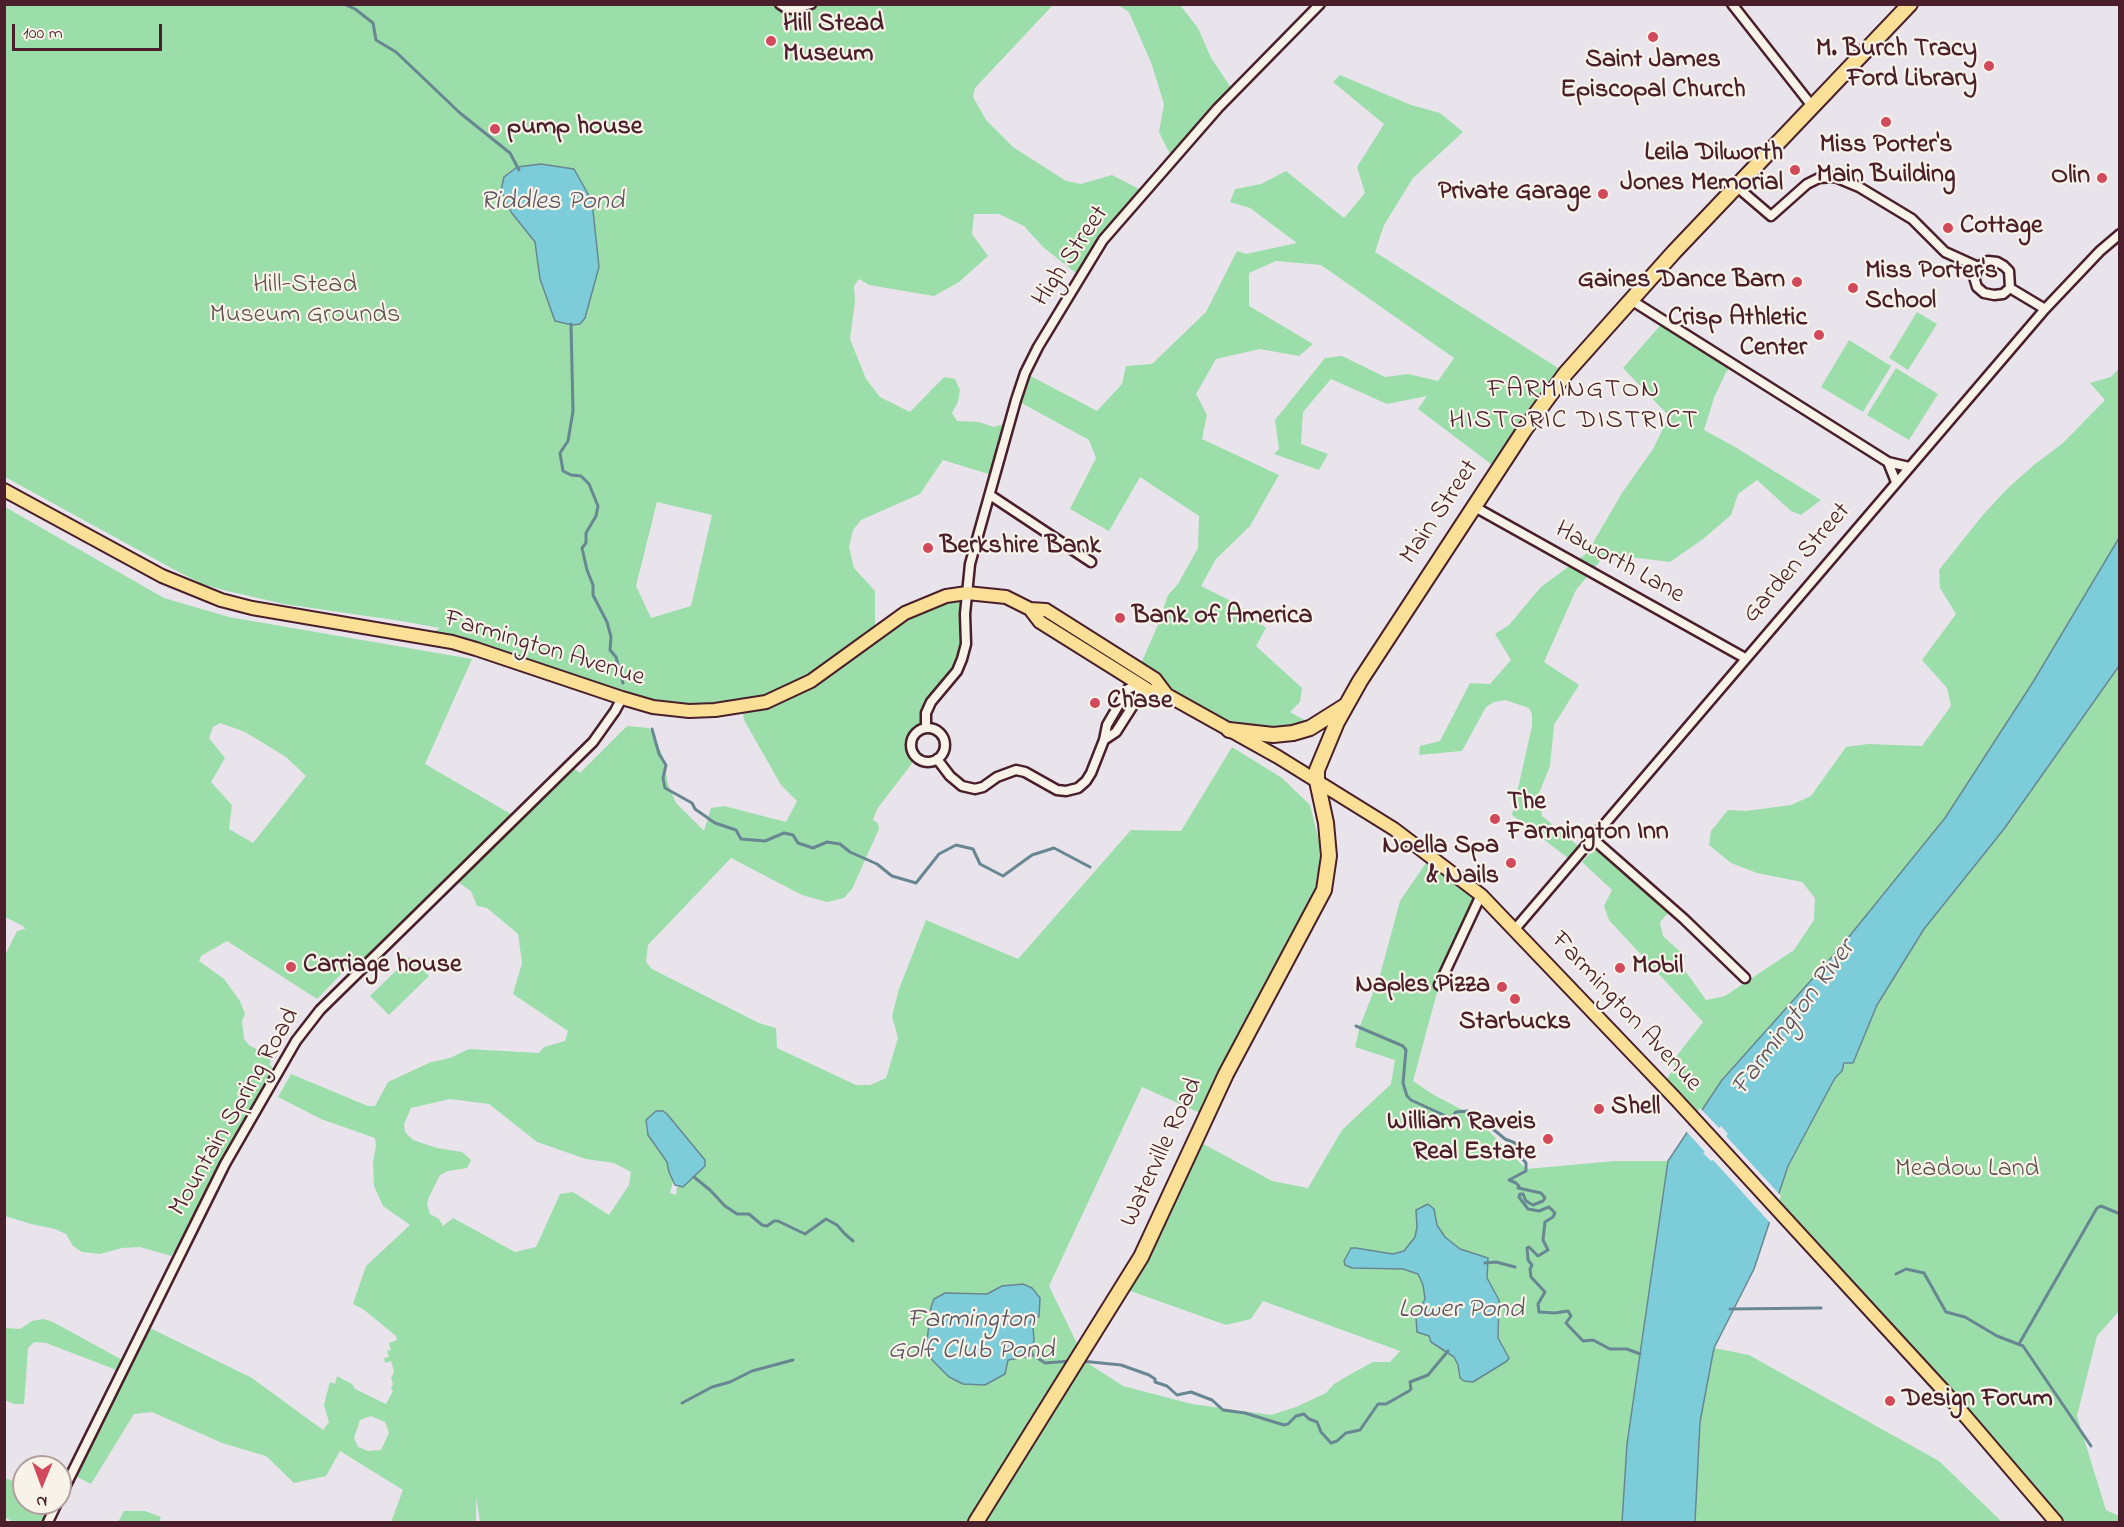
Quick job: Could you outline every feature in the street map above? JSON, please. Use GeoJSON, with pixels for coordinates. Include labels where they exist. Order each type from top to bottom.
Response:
{"type":"FeatureCollection","features":[{"type":"Feature","properties":{"kind":"highway","name":"Main Street"},"geometry":{"type":"LineString","coordinates":[[1317,781],[1320,760],[1346,704],[1390,631],[1525,429],[1566,373],[1736,186],[1910,4]]}},
{"type":"Feature","properties":{"kind":"highway"},"geometry":{"type":"LineString","coordinates":[[1229,730],[1273,735],[1293,733],[1310,728],[1346,704]]}},
{"type":"Feature","properties":{"kind":"highway","name":"Waterville Road"},"geometry":{"type":"LineString","coordinates":[[976,1522],[1141,1257],[1226,1074],[1324,890],[1329,856],[1326,823],[1317,781]]}},
{"type":"Feature","properties":{"kind":"main road","name":"Farmington Avenue"},"geometry":{"type":"LineString","coordinates":[[4,490],[162,576],[220,600],[252,608],[452,642],[653,707],[689,711],[724,709],[766,702],[811,681],[905,613],[946,596],[967,593],[1011,599],[1030,609],[1046,610],[1155,679],[1167,695]]}},
{"type":"Feature","properties":{"kind":"main road","name":"Farmington Avenue"},"geometry":{"type":"LineString","coordinates":[[1030,609],[1040,622],[1139,684],[1154,693],[1167,695],[1229,730],[1394,829],[1481,895],[1674,1097],[1943,1390],[2056,1522]]}},
{"type":"Feature","properties":{"kind":"street"},"geometry":{"type":"LineString","coordinates":[[780,4],[793,9],[812,4]]}},
{"type":"Feature","properties":{"kind":"street","name":"High Street"},"geometry":{"type":"LineString","coordinates":[[926,728],[926,713],[931,702],[957,671],[962,659],[966,644],[970,564],[1025,373],[1038,347],[1103,240],[1218,108],[1320,4]]}},
{"type":"Feature","properties":{"kind":"street"},"geometry":{"type":"LineString","coordinates":[[1732,4],[1812,106]]}},
{"type":"Feature","properties":{"kind":"street"},"geometry":{"type":"LineString","coordinates":[[1736,186],[1771,216],[1808,184],[1819,178],[1835,177],[1859,187],[1912,219],[1945,252],[1978,267]]}},
{"type":"Feature","properties":{"kind":"street","name":"Garden Street"},"geometry":{"type":"LineString","coordinates":[[1515,929],[2044,309],[2100,251],[2120,234]]}},
{"type":"Feature","properties":{"kind":"street"},"geometry":{"type":"LineString","coordinates":[[1988,261],[2004,266],[2009,271],[2010,288],[2003,294],[1994,295],[1984,292],[1977,287],[1974,277],[1978,267],[1988,261]]}},
{"type":"Feature","properties":{"kind":"street"},"geometry":{"type":"LineString","coordinates":[[2010,288],[2044,309]]}},
{"type":"Feature","properties":{"kind":"street"},"geometry":{"type":"LineString","coordinates":[[1631,300],[1888,462],[1909,467]]}},
{"type":"Feature","properties":{"kind":"street"},"geometry":{"type":"LineString","coordinates":[[1888,462],[1896,482]]}},
{"type":"Feature","properties":{"kind":"street"},"geometry":{"type":"LineString","coordinates":[[990,495],[1091,562]]}},
{"type":"Feature","properties":{"kind":"street","name":"Haworth Lane"},"geometry":{"type":"LineString","coordinates":[[1473,506],[1745,658]]}},
{"type":"Feature","properties":{"kind":"street"},"geometry":{"type":"LineString","coordinates":[[937,759],[950,776],[962,786],[975,789],[1016,770],[1026,772],[1049,788],[1066,791],[1078,789],[1086,781],[1104,740],[1107,725],[1128,688],[1139,684]]}},
{"type":"Feature","properties":{"kind":"street","name":"Mountain Spring Road"},"geometry":{"type":"LineString","coordinates":[[72,1473],[225,1164],[296,1041],[320,1010],[593,742],[622,698]]}},
{"type":"Feature","properties":{"kind":"street"},"geometry":{"type":"LineString","coordinates":[[926,728],[937,731],[944,739],[944,750],[937,759],[927,762],[921,760],[913,752],[913,737],[926,728]]}},
{"type":"Feature","properties":{"kind":"street"},"geometry":{"type":"LineString","coordinates":[[1593,839],[1684,919],[1745,978]]}},
{"type":"Feature","properties":{"kind":"street"},"geometry":{"type":"LineString","coordinates":[[1439,985],[1481,895]]}},
{"type":"Feature","properties":{"kind":"green space","name":"Hill-Stead Museum Grounds"},"geometry":{"type":"Polygon","coordinates":[[[4,5],[1053,5],[975,88],[973,97],[986,120],[1013,147],[1066,181],[1081,184],[1112,175],[1145,192],[1103,240],[1081,277],[1043,247],[1024,226],[999,214],[974,214],[972,234],[988,256],[959,282],[934,296],[869,285],[859,279],[854,286],[855,302],[850,339],[866,379],[880,397],[910,412],[944,377],[955,379],[960,390],[958,402],[952,413],[957,421],[979,422],[994,427],[1010,422],[995,476],[943,460],[920,494],[861,520],[853,530],[849,547],[854,568],[875,591],[875,634],[905,613],[967,593],[962,659],[931,702],[926,728],[913,737],[912,748],[917,757],[877,809],[873,820],[878,823],[879,829],[852,889],[844,898],[827,902],[802,895],[731,858],[648,945],[646,962],[652,969],[759,1023],[776,1028],[777,1048],[856,1085],[870,1085],[886,1078],[898,1038],[892,1016],[899,989],[926,920],[1018,959],[1131,830],[1181,831],[1232,747],[1282,778],[1310,805],[1319,841],[1320,872],[1312,900],[1200,1113],[1142,1087],[1049,1286],[1086,1362],[1123,1386],[1192,1404],[1271,1415],[1296,1407],[1326,1393],[1334,1384],[1373,1362],[1390,1362],[1400,1351],[1263,1301],[1251,1319],[1226,1325],[1122,1288],[1196,1140],[1272,1181],[1308,1188],[1342,1130],[1391,1084],[1395,1060],[1355,1047],[1360,1026],[1380,975],[1400,901],[1430,857],[1481,895],[1439,985],[1413,1081],[1474,1116],[1526,1169],[1615,1161],[1668,1161],[1627,1444],[1622,1522],[480,1522],[476,1497],[476,1522],[391,1522],[403,1490],[340,1451],[326,1476],[294,1483],[266,1456],[222,1443],[152,1412],[134,1414],[91,1484],[72,1474],[117,1381],[117,1372],[46,1343],[34,1342],[28,1348],[24,1404],[14,1404],[5,1400],[5,1328],[20,1329],[32,1321],[43,1319],[53,1322],[126,1362],[144,1325],[252,1378],[323,1430],[329,1422],[324,1405],[327,1393],[330,1382],[335,1384],[337,1376],[352,1384],[355,1389],[386,1404],[393,1391],[391,1378],[394,1372],[391,1361],[385,1363],[384,1358],[389,1357],[387,1351],[391,1350],[389,1343],[397,1340],[396,1336],[363,1309],[353,1304],[366,1266],[410,1225],[383,1206],[374,1186],[375,1138],[321,1119],[278,1097],[291,1074],[368,1106],[375,1106],[388,1082],[431,1062],[450,1058],[469,1049],[539,1053],[544,1047],[565,1041],[568,1031],[513,994],[522,963],[518,934],[487,908],[477,906],[471,891],[453,879],[361,970],[346,969],[317,999],[227,941],[201,956],[199,961],[224,979],[240,1001],[245,1014],[242,1021],[244,1039],[249,1045],[271,1057],[270,1065],[277,1073],[180,1253],[174,1251],[171,1256],[140,1247],[122,1248],[100,1254],[82,1252],[73,1246],[66,1234],[5,1216],[5,955],[17,931],[25,929],[5,917],[5,507],[164,598],[229,617],[472,659],[425,764],[516,817],[569,765],[580,773],[627,726],[649,728],[663,756],[668,784],[676,803],[704,831],[711,808],[724,806],[786,822],[797,801],[781,785],[744,720],[742,707],[653,707],[425,637],[440,628],[284,604],[202,584],[5,477],[4,5]],[[657,502],[636,586],[651,618],[691,606],[712,515],[657,502]],[[220,723],[213,727],[209,738],[225,758],[211,782],[232,805],[229,829],[253,843],[306,776],[286,757],[245,732],[220,723]],[[450,1099],[411,1108],[404,1124],[405,1132],[413,1140],[437,1148],[462,1152],[471,1160],[467,1168],[448,1171],[440,1175],[427,1204],[430,1214],[439,1219],[443,1226],[453,1218],[515,1252],[536,1247],[560,1194],[573,1192],[609,1215],[629,1185],[631,1172],[614,1163],[586,1159],[537,1142],[489,1104],[450,1099]],[[656,1111],[646,1120],[646,1129],[667,1162],[673,1182],[670,1193],[676,1195],[693,1145],[667,1114],[663,1111],[656,1111]],[[371,1416],[360,1420],[354,1438],[358,1447],[368,1451],[381,1450],[389,1433],[385,1422],[371,1416]]]}},
{"type":"Feature","properties":{"kind":"green space"},"geometry":{"type":"Polygon","coordinates":[[[1118,5],[1180,5],[1198,28],[1211,58],[1234,92],[1173,160],[1159,132],[1164,104],[1152,65],[1129,12],[1118,5]]]}},
{"type":"Feature","properties":{"kind":"green space"},"geometry":{"type":"Polygon","coordinates":[[[1340,75],[1411,105],[1440,113],[1463,132],[1413,178],[1384,225],[1375,252],[1566,373],[1499,470],[1418,409],[1427,396],[1387,404],[1331,379],[1303,412],[1301,444],[1328,454],[1319,470],[1274,454],[1279,449],[1275,420],[1325,358],[1342,356],[1385,377],[1408,374],[1438,381],[1454,358],[1321,265],[1276,261],[1249,273],[1249,306],[1313,344],[1299,356],[1260,349],[1216,359],[1196,394],[1207,415],[1202,439],[1279,475],[1250,526],[1216,559],[1201,586],[1237,604],[1266,628],[1256,646],[1302,688],[1300,702],[1290,712],[1308,722],[1310,728],[1229,730],[1139,668],[1168,595],[1178,584],[1198,548],[1199,516],[1140,477],[1109,531],[1070,509],[1096,458],[1089,440],[1016,400],[1025,373],[1097,411],[1122,384],[1126,366],[1152,364],[1206,312],[1237,251],[1246,254],[1297,243],[1250,208],[1230,202],[1235,189],[1261,184],[1286,171],[1344,218],[1365,193],[1357,167],[1384,124],[1333,82],[1340,75]]]}},
{"type":"Feature","properties":{"kind":"green space"},"geometry":{"type":"Polygon","coordinates":[[[1917,312],[1937,324],[1908,370],[1889,358],[1917,312]]]}},
{"type":"Feature","properties":{"kind":"green space"},"geometry":{"type":"Polygon","coordinates":[[[1664,321],[1734,364],[1726,372],[1714,398],[1704,430],[1821,500],[1801,515],[1791,511],[1757,480],[1738,494],[1731,515],[1703,539],[1670,562],[1606,554],[1576,590],[1544,662],[1579,685],[1554,725],[1550,766],[1539,793],[1542,816],[1583,850],[1573,862],[1512,815],[1532,726],[1532,714],[1529,708],[1505,700],[1494,702],[1486,707],[1462,751],[1419,755],[1420,746],[1440,741],[1470,683],[1490,684],[1511,660],[1495,634],[1509,625],[1541,587],[1587,553],[1622,493],[1653,449],[1669,416],[1623,368],[1664,321]]]}},
{"type":"Feature","properties":{"kind":"green space"},"geometry":{"type":"Polygon","coordinates":[[[1849,340],[1891,366],[1863,412],[1821,387],[1849,340]]]}},
{"type":"Feature","properties":{"kind":"green space"},"geometry":{"type":"Polygon","coordinates":[[[1896,368],[1938,394],[1909,440],[1867,415],[1896,368]]]}},
{"type":"Feature","properties":{"kind":"green space"},"geometry":{"type":"Polygon","coordinates":[[[2119,368],[2119,538],[2033,682],[1945,818],[1839,949],[1723,1080],[1695,1121],[1663,1086],[1674,1067],[1675,1058],[1703,1022],[1609,920],[1604,906],[1612,890],[1582,862],[1598,844],[1673,908],[1660,922],[1663,936],[1686,957],[1679,962],[1706,1000],[1725,996],[1794,950],[1814,920],[1815,898],[1802,882],[1757,873],[1731,863],[1709,845],[1711,831],[1728,810],[1746,811],[1791,805],[1811,796],[1846,747],[1868,744],[1922,746],[1951,706],[1947,688],[1922,660],[1956,614],[1940,588],[1939,570],[2007,489],[2063,443],[2105,400],[2090,383],[2111,377],[2119,368]]]}},
{"type":"Feature","properties":{"kind":"green space","name":"Meadow Land"},"geometry":{"type":"Polygon","coordinates":[[[2119,666],[2119,1311],[2097,1336],[2077,1416],[2106,1510],[2119,1516],[2119,1522],[2056,1522],[1775,1207],[1788,1166],[1835,1078],[1842,1071],[1842,1067],[1856,1056],[1877,1005],[1924,929],[1930,912],[1958,886],[2004,829],[2119,666]]]}},
{"type":"Feature","properties":{"kind":"green space"},"geometry":{"type":"Polygon","coordinates":[[[410,957],[429,976],[389,1015],[370,996],[410,957]]]}},
{"type":"Feature","properties":{"kind":"green space"},"geometry":{"type":"Polygon","coordinates":[[[1714,1348],[1749,1355],[1939,1461],[2002,1522],[1695,1522],[1700,1422],[1714,1348]]]}},
{"type":"Feature","properties":{"kind":"green space"},"geometry":{"type":"Polygon","coordinates":[[[4,1478],[12,1480],[12,1515],[53,1515],[50,1522],[13,1522],[5,1517],[4,1478]]]}},
{"type":"Feature","properties":{"kind":"green space"},"geometry":{"type":"Polygon","coordinates":[[[124,1511],[145,1511],[161,1517],[159,1522],[118,1522],[124,1511]]]}},
{"type":"Feature","properties":{"kind":"water","name":"Riddles Pond"},"geometry":{"type":"Polygon","coordinates":[[[541,164],[574,169],[592,201],[599,267],[585,318],[580,324],[572,325],[555,321],[540,279],[535,242],[511,212],[501,190],[504,177],[517,167],[541,164]]]}},
{"type":"Feature","properties":{"kind":"water","name":"Farmington River"},"geometry":{"type":"Polygon","coordinates":[[[2119,538],[2119,666],[2004,829],[1924,929],[1877,1005],[1853,1063],[1844,1063],[1842,1071],[1835,1078],[1788,1166],[1754,1269],[1714,1348],[1700,1422],[1695,1522],[1622,1522],[1627,1444],[1668,1161],[1722,1080],[1839,949],[1945,818],[2033,682],[2119,538]]]}},
{"type":"Feature","properties":{"kind":"water"},"geometry":{"type":"Polygon","coordinates":[[[656,1111],[663,1111],[667,1114],[705,1160],[705,1166],[683,1187],[675,1185],[667,1162],[648,1135],[646,1120],[656,1111]]]}},
{"type":"Feature","properties":{"kind":"water","name":"Lower Pond"},"geometry":{"type":"Polygon","coordinates":[[[1428,1204],[1434,1209],[1437,1225],[1445,1237],[1460,1249],[1488,1258],[1487,1278],[1499,1300],[1498,1338],[1509,1358],[1473,1382],[1460,1378],[1454,1357],[1431,1342],[1429,1336],[1417,1332],[1416,1317],[1425,1299],[1423,1285],[1418,1274],[1403,1269],[1352,1268],[1345,1265],[1344,1261],[1351,1248],[1393,1254],[1404,1251],[1415,1237],[1416,1210],[1428,1204]]]}},
{"type":"Feature","properties":{"kind":"water","name":"Farmington Golf Club Pond"},"geometry":{"type":"Polygon","coordinates":[[[1023,1284],[1032,1288],[1040,1298],[1039,1317],[1033,1318],[1030,1322],[1034,1339],[1032,1356],[1008,1360],[1005,1374],[985,1385],[963,1384],[949,1377],[933,1361],[926,1349],[934,1299],[945,1293],[987,1294],[1002,1286],[1023,1284]]]}},
{"type":"Feature","properties":{"kind":"pier"},"geometry":{"type":"Polygon","coordinates":[[[1700,1108],[1719,1128],[1721,1126],[1728,1134],[1726,1136],[1781,1196],[1772,1225],[1713,1160],[1711,1161],[1703,1153],[1705,1152],[1685,1130],[1700,1108]]]}},
{"type":"Feature","properties":{"kind":"waterway"},"geometry":{"type":"LineString","coordinates":[[344,4],[355,9],[373,23],[376,40],[396,52],[460,113],[510,153],[519,170]]}},
{"type":"Feature","properties":{"kind":"waterway"},"geometry":{"type":"LineString","coordinates":[[571,324],[573,411],[568,441],[560,453],[563,471],[581,476],[589,484],[598,506],[596,516],[586,533],[586,543],[582,548],[593,585],[593,595],[607,622],[611,637],[610,650],[616,657],[623,683]]}},
{"type":"Feature","properties":{"kind":"waterway"},"geometry":{"type":"LineString","coordinates":[[652,729],[659,754],[666,765],[663,778],[665,788],[692,803],[695,809],[715,823],[736,830],[741,839],[765,841],[784,833],[793,835],[798,843],[813,848],[827,842],[840,844],[850,852],[877,864],[892,876],[916,883],[939,854],[956,845],[973,849],[980,864],[1003,876],[1032,855],[1054,848],[1090,867]]}},
{"type":"Feature","properties":{"kind":"waterway"},"geometry":{"type":"LineString","coordinates":[[1356,1026],[1403,1046],[1406,1050],[1403,1083],[1407,1096],[1411,1100],[1448,1117],[1452,1117],[1456,1112],[1468,1111],[1483,1118],[1493,1129],[1519,1148],[1519,1155],[1526,1163],[1526,1171],[1509,1180],[1516,1183],[1518,1188],[1541,1193],[1545,1198],[1533,1205],[1526,1201],[1523,1194],[1520,1194],[1519,1197],[1528,1209],[1539,1211],[1549,1207],[1555,1213],[1545,1222],[1543,1240],[1548,1250],[1538,1256],[1529,1247],[1527,1248],[1528,1260],[1532,1265],[1531,1277],[1545,1292],[1538,1304],[1539,1312],[1568,1311],[1571,1316],[1566,1323],[1583,1341],[1593,1340],[1610,1349],[1627,1349],[1640,1354]]}},
{"type":"Feature","properties":{"kind":"waterway"},"geometry":{"type":"LineString","coordinates":[[694,1177],[725,1206],[737,1214],[749,1214],[762,1225],[767,1226],[778,1221],[805,1234],[826,1219],[837,1225],[853,1241]]}},
{"type":"Feature","properties":{"kind":"waterway"},"geometry":{"type":"LineString","coordinates":[[2019,1344],[2097,1208],[2101,1206],[2120,1214]]}},
{"type":"Feature","properties":{"kind":"waterway"},"geometry":{"type":"LineString","coordinates":[[1485,1263],[1496,1262],[1515,1267]]}},
{"type":"Feature","properties":{"kind":"waterway"},"geometry":{"type":"LineString","coordinates":[[1896,1274],[1906,1269],[1924,1273],[1946,1312],[1965,1317],[1997,1336],[2023,1346],[2091,1446]]}},
{"type":"Feature","properties":{"kind":"waterway"},"geometry":{"type":"LineString","coordinates":[[1730,1309],[1821,1308]]}},
{"type":"Feature","properties":{"kind":"waterway"},"geometry":{"type":"LineString","coordinates":[[1081,1361],[1121,1365],[1149,1375],[1155,1379],[1155,1382],[1167,1386],[1177,1395],[1191,1392],[1212,1400],[1223,1410],[1245,1413],[1284,1425],[1296,1416],[1304,1414],[1317,1422],[1321,1432],[1331,1443],[1346,1433],[1360,1430],[1378,1404],[1386,1404],[1409,1391],[1410,1382],[1428,1375],[1448,1351]]}},
{"type":"Feature","properties":{"kind":"waterway"},"geometry":{"type":"LineString","coordinates":[[1030,1353],[1045,1363],[1071,1361]]}},
{"type":"Feature","properties":{"kind":"waterway"},"geometry":{"type":"LineString","coordinates":[[682,1403],[712,1387],[730,1382],[752,1371],[793,1360]]}},
{"type":"Feature","properties":{"kind":"place","name":"Saint James Episcopal Church"},"geometry":{"type":"Point","coordinates":[1653,37]}},
{"type":"Feature","properties":{"kind":"place","name":"Hill Stead Museum"},"geometry":{"type":"Point","coordinates":[771,41]}},
{"type":"Feature","properties":{"kind":"place","name":"M. Burch Tracy Ford Library"},"geometry":{"type":"Point","coordinates":[1989,66]}},
{"type":"Feature","properties":{"kind":"place","name":"Miss Porter's Main Building"},"geometry":{"type":"Point","coordinates":[1886,122]}},
{"type":"Feature","properties":{"kind":"place","name":"pump house"},"geometry":{"type":"Point","coordinates":[495,129]}},
{"type":"Feature","properties":{"kind":"place","name":"Leila Dilworth Jones Memorial"},"geometry":{"type":"Point","coordinates":[1795,170]}},
{"type":"Feature","properties":{"kind":"place","name":"Olin"},"geometry":{"type":"Point","coordinates":[2102,178]}},
{"type":"Feature","properties":{"kind":"place","name":"Private Garage"},"geometry":{"type":"Point","coordinates":[1603,194]}},
{"type":"Feature","properties":{"kind":"place","name":"Cottage"},"geometry":{"type":"Point","coordinates":[1948,228]}},
{"type":"Feature","properties":{"kind":"place","name":"Gaines Dance Barn"},"geometry":{"type":"Point","coordinates":[1797,282]}},
{"type":"Feature","properties":{"kind":"place","name":"Miss Porter's School"},"geometry":{"type":"Point","coordinates":[1853,288]}},
{"type":"Feature","properties":{"kind":"place","name":"Crisp Athletic Center"},"geometry":{"type":"Point","coordinates":[1819,335]}},
{"type":"Feature","properties":{"kind":"place","name":"Berkshire Bank"},"geometry":{"type":"Point","coordinates":[928,548]}},
{"type":"Feature","properties":{"kind":"place","name":"Bank of America"},"geometry":{"type":"Point","coordinates":[1120,618]}},
{"type":"Feature","properties":{"kind":"place","name":"Chase"},"geometry":{"type":"Point","coordinates":[1095,703]}},
{"type":"Feature","properties":{"kind":"place","name":"The Farmington Inn"},"geometry":{"type":"Point","coordinates":[1495,819]}},
{"type":"Feature","properties":{"kind":"place","name":"Noella Spa & Nails"},"geometry":{"type":"Point","coordinates":[1511,863]}},
{"type":"Feature","properties":{"kind":"place","name":"Carriage house"},"geometry":{"type":"Point","coordinates":[291,967]}},
{"type":"Feature","properties":{"kind":"place","name":"Mobil"},"geometry":{"type":"Point","coordinates":[1620,968]}},
{"type":"Feature","properties":{"kind":"place","name":"Naples Pizza"},"geometry":{"type":"Point","coordinates":[1502,987]}},
{"type":"Feature","properties":{"kind":"place","name":"Starbucks"},"geometry":{"type":"Point","coordinates":[1515,999]}},
{"type":"Feature","properties":{"kind":"place","name":"Shell"},"geometry":{"type":"Point","coordinates":[1599,1109]}},
{"type":"Feature","properties":{"kind":"place","name":"William Raveis Real Estate"},"geometry":{"type":"Point","coordinates":[1548,1139]}},
{"type":"Feature","properties":{"kind":"place","name":"Design Forum"},"geometry":{"type":"Point","coordinates":[1890,1401]}},
{"type":"Feature","properties":{"kind":"district","name":"FARMINGTON HISTORIC DISTRICT"},"geometry":{"type":"Point","coordinates":[1574,408]}}]}
